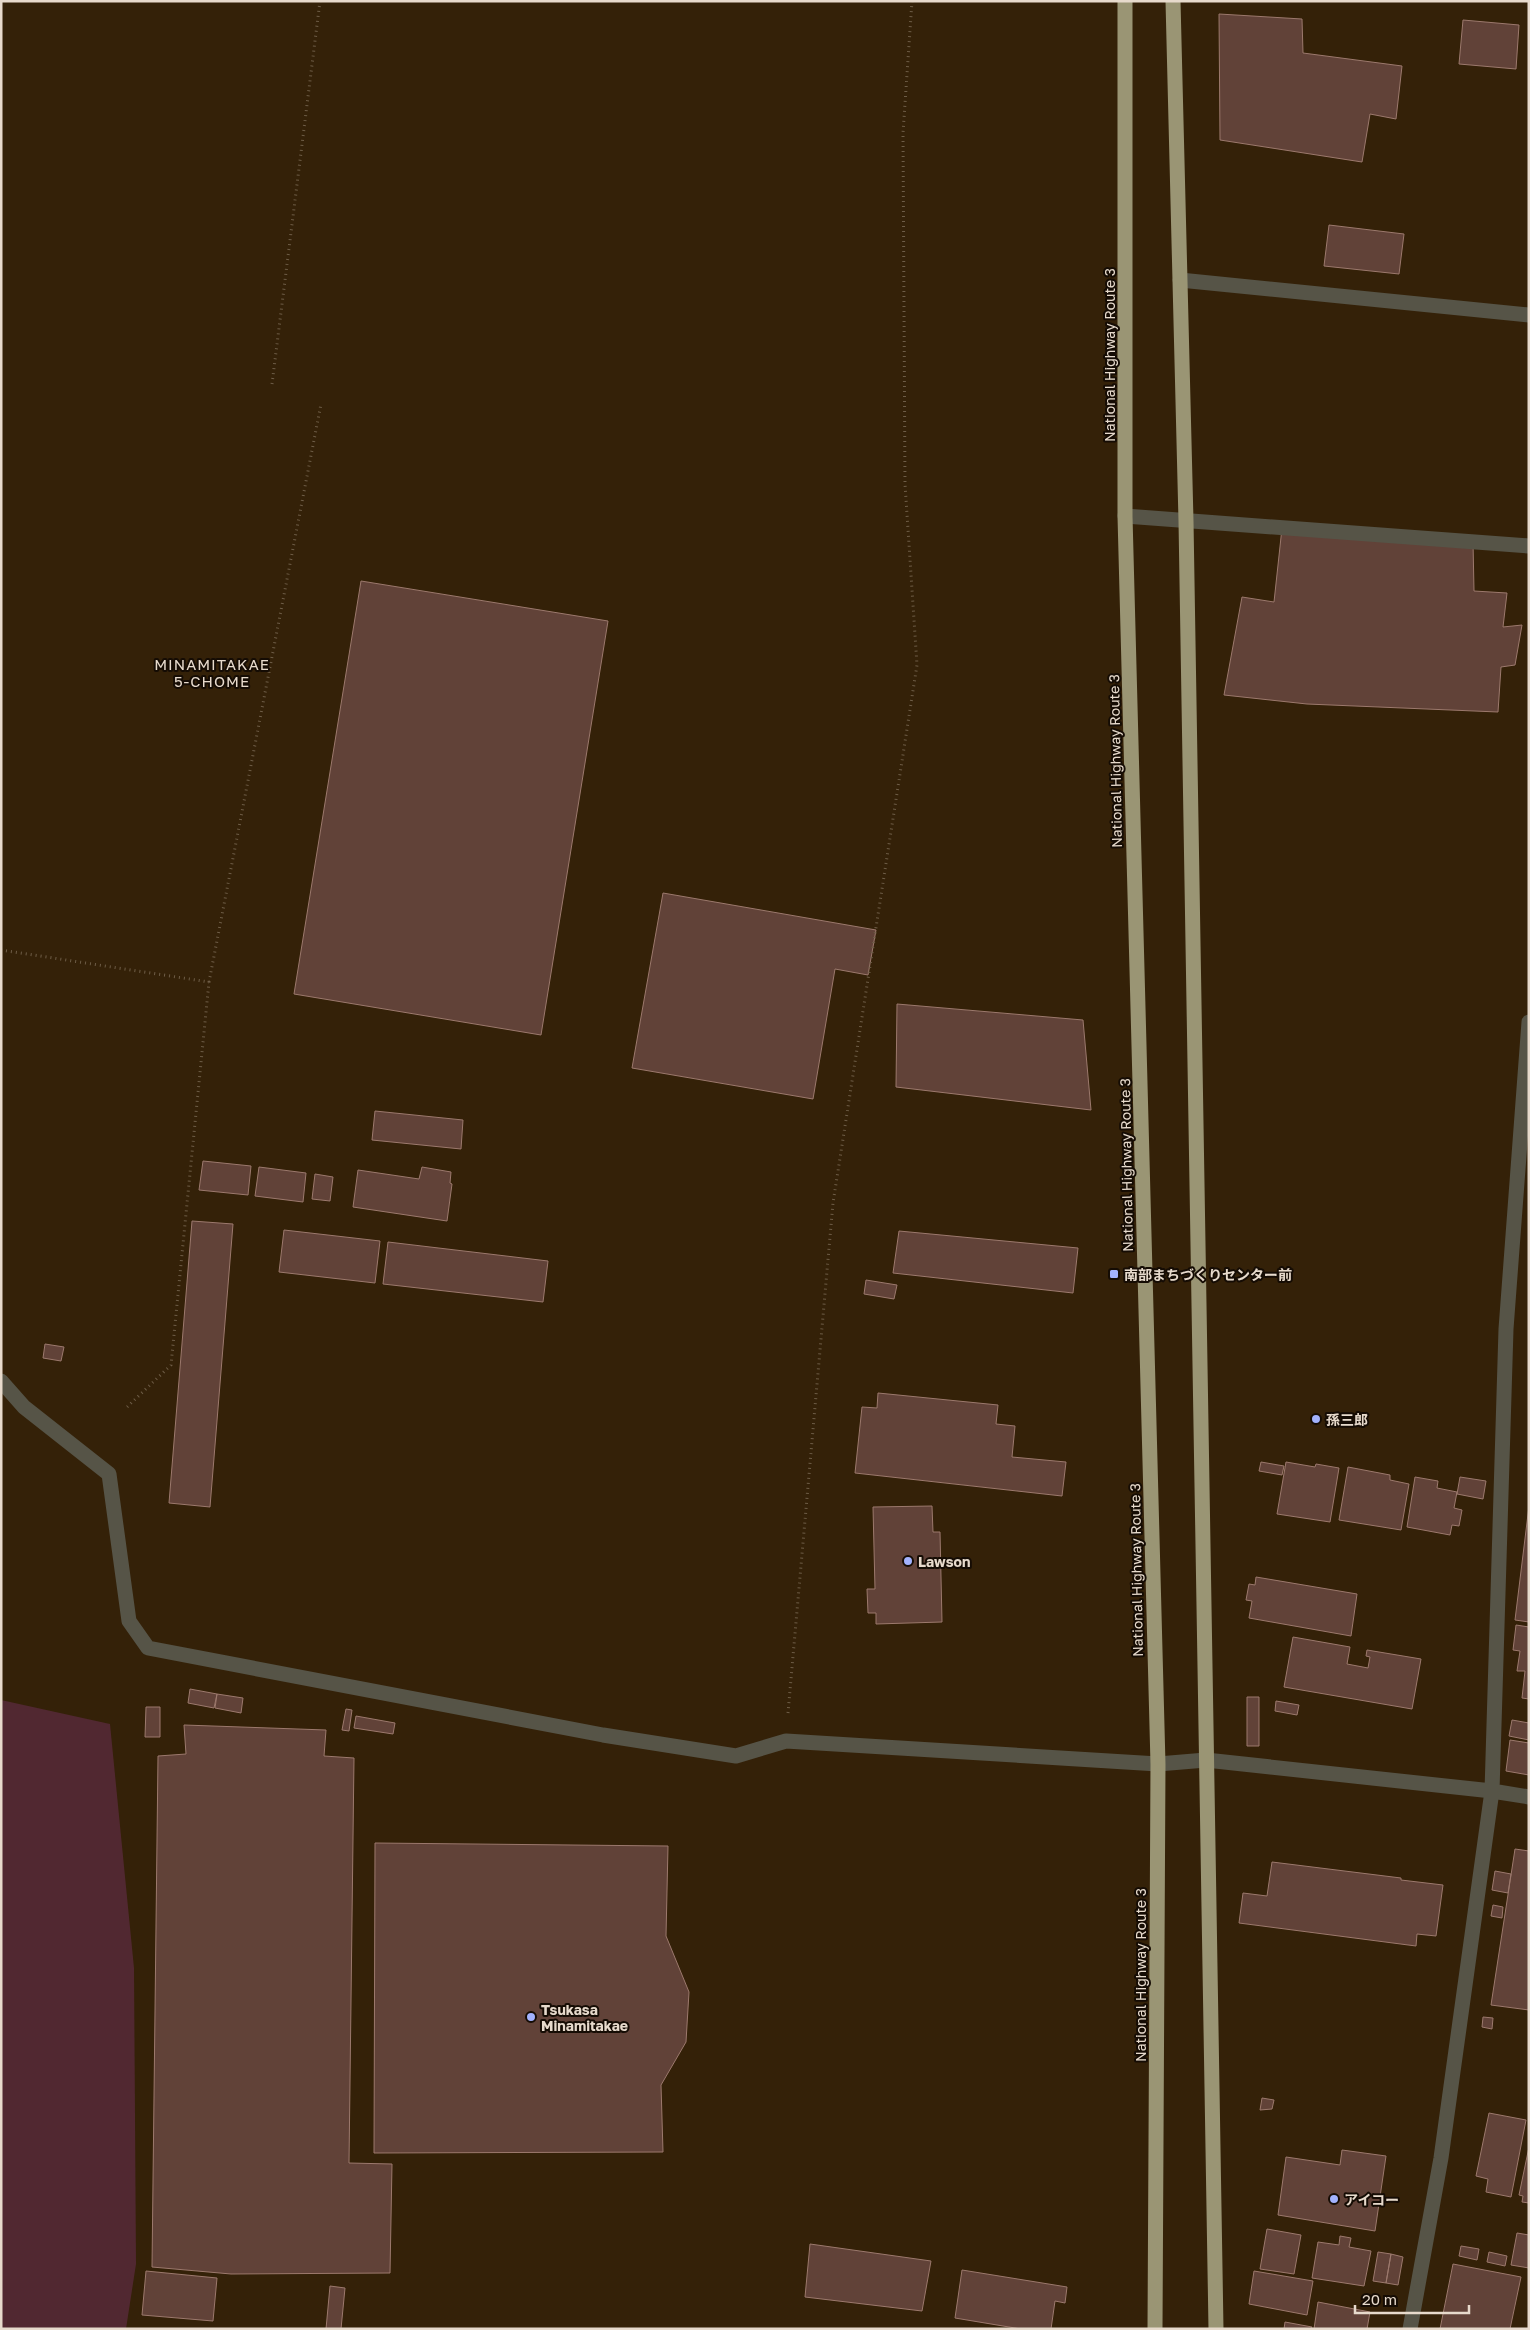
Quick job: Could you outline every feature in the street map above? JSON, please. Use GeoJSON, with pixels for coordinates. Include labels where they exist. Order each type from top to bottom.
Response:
{"type":"FeatureCollection","features":[{"type":"Feature","properties":{"kind":"highway","name":"National Highway Route 3"},"geometry":{"type":"LineString","coordinates":[[1125,1],[1125,516],[1158,1764],[1155,2329]]}},
{"type":"Feature","properties":{"kind":"highway"},"geometry":{"type":"LineString","coordinates":[[1173,1],[1186,521],[1216,2329]]}},
{"type":"Feature","properties":{"kind":"street"},"geometry":{"type":"LineString","coordinates":[[1180,280],[1529,315]]}},
{"type":"Feature","properties":{"kind":"street"},"geometry":{"type":"LineString","coordinates":[[1125,516],[1529,546]]}},
{"type":"Feature","properties":{"kind":"street"},"geometry":{"type":"LineString","coordinates":[[1410,2329],[1441,2158],[1492,1791],[1506,1329],[1529,1022]]}},
{"type":"Feature","properties":{"kind":"street"},"geometry":{"type":"LineString","coordinates":[[1,1381],[24,1407],[109,1474],[129,1621],[148,1648],[603,1735],[736,1756],[786,1741],[1158,1764],[1206,1760],[1492,1791],[1529,1797]]}},
{"type":"Feature","properties":{"kind":"path"},"geometry":{"type":"LineString","coordinates":[[272,384],[320,1]]}},
{"type":"Feature","properties":{"kind":"path"},"geometry":{"type":"LineString","coordinates":[[786,1741],[833,1203],[917,665],[905,484],[903,132],[912,1]]}},
{"type":"Feature","properties":{"kind":"path"},"geometry":{"type":"LineString","coordinates":[[126,1408],[171,1365],[209,982],[321,404]]}},
{"type":"Feature","properties":{"kind":"path"},"geometry":{"type":"LineString","coordinates":[[1,950],[209,982]]}},
{"type":"Feature","properties":{"kind":"shaded area"},"geometry":{"type":"Polygon","coordinates":[[[1,1700],[110,1724],[134,1968],[136,2264],[126,2329],[1,2329],[1,1700]]]}},
{"type":"Feature","properties":{"kind":"building"},"geometry":{"type":"Polygon","coordinates":[[[1219,14],[1302,19],[1303,53],[1402,66],[1396,119],[1370,114],[1362,162],[1220,140],[1219,14]]]}},
{"type":"Feature","properties":{"kind":"building"},"geometry":{"type":"Polygon","coordinates":[[[1463,20],[1519,25],[1516,69],[1459,64],[1463,20]]]}},
{"type":"Feature","properties":{"kind":"building"},"geometry":{"type":"Polygon","coordinates":[[[1329,225],[1404,234],[1399,274],[1324,266],[1329,225]]]}},
{"type":"Feature","properties":{"kind":"building"},"geometry":{"type":"Polygon","coordinates":[[[1282,528],[1473,542],[1474,591],[1507,593],[1503,627],[1522,625],[1515,665],[1501,667],[1498,712],[1307,704],[1224,695],[1242,597],[1274,602],[1282,528]]]}},
{"type":"Feature","properties":{"kind":"building"},"geometry":{"type":"Polygon","coordinates":[[[361,581],[608,621],[541,1035],[294,994],[361,581]]]}},
{"type":"Feature","properties":{"kind":"building"},"geometry":{"type":"Polygon","coordinates":[[[663,893],[876,930],[868,975],[835,969],[813,1099],[632,1068],[663,893]]]}},
{"type":"Feature","properties":{"kind":"building"},"geometry":{"type":"Polygon","coordinates":[[[897,1004],[1083,1020],[1091,1110],[896,1087],[897,1004]]]}},
{"type":"Feature","properties":{"kind":"building"},"geometry":{"type":"Polygon","coordinates":[[[375,1111],[463,1120],[461,1149],[372,1140],[375,1111]]]}},
{"type":"Feature","properties":{"kind":"building"},"geometry":{"type":"Polygon","coordinates":[[[203,1161],[251,1166],[248,1195],[199,1190],[203,1161]]]}},
{"type":"Feature","properties":{"kind":"building"},"geometry":{"type":"Polygon","coordinates":[[[259,1167],[306,1173],[303,1202],[255,1196],[259,1167]]]}},
{"type":"Feature","properties":{"kind":"building"},"geometry":{"type":"Polygon","coordinates":[[[422,1167],[451,1172],[450,1183],[452,1184],[447,1221],[353,1207],[358,1170],[419,1179],[422,1167]]]}},
{"type":"Feature","properties":{"kind":"building"},"geometry":{"type":"Polygon","coordinates":[[[315,1174],[333,1177],[330,1201],[312,1199],[315,1174]]]}},
{"type":"Feature","properties":{"kind":"building"},"geometry":{"type":"Polygon","coordinates":[[[192,1221],[233,1224],[210,1507],[169,1503],[192,1221]]]}},
{"type":"Feature","properties":{"kind":"building"},"geometry":{"type":"Polygon","coordinates":[[[284,1230],[380,1241],[375,1283],[279,1272],[284,1230]]]}},
{"type":"Feature","properties":{"kind":"building"},"geometry":{"type":"Polygon","coordinates":[[[899,1231],[1078,1248],[1073,1293],[893,1273],[899,1231]]]}},
{"type":"Feature","properties":{"kind":"building"},"geometry":{"type":"Polygon","coordinates":[[[388,1242],[548,1261],[543,1302],[383,1284],[388,1242]]]}},
{"type":"Feature","properties":{"kind":"building"},"geometry":{"type":"Polygon","coordinates":[[[866,1280],[897,1285],[894,1299],[864,1294],[866,1280]]]}},
{"type":"Feature","properties":{"kind":"building"},"geometry":{"type":"Polygon","coordinates":[[[45,1344],[64,1347],[61,1361],[43,1358],[45,1344]]]}},
{"type":"Feature","properties":{"kind":"building"},"geometry":{"type":"Polygon","coordinates":[[[878,1393],[998,1405],[996,1424],[1015,1426],[1012,1457],[1066,1462],[1062,1496],[855,1473],[862,1407],[877,1408],[878,1393]]]}},
{"type":"Feature","properties":{"kind":"building"},"geometry":{"type":"Polygon","coordinates":[[[1261,1462],[1284,1466],[1282,1475],[1259,1471],[1261,1462]]]}},
{"type":"Feature","properties":{"kind":"building"},"geometry":{"type":"Polygon","coordinates":[[[1286,1462],[1315,1467],[1316,1464],[1339,1468],[1330,1522],[1277,1514],[1286,1462]]]}},
{"type":"Feature","properties":{"kind":"building"},"geometry":{"type":"Polygon","coordinates":[[[1348,1467],[1390,1475],[1390,1480],[1409,1484],[1401,1530],[1339,1520],[1348,1467]]]}},
{"type":"Feature","properties":{"kind":"building"},"geometry":{"type":"Polygon","coordinates":[[[1415,1477],[1438,1481],[1437,1488],[1457,1492],[1454,1508],[1462,1510],[1459,1526],[1452,1525],[1450,1535],[1407,1527],[1415,1477]]]}},
{"type":"Feature","properties":{"kind":"building"},"geometry":{"type":"Polygon","coordinates":[[[1460,1477],[1486,1481],[1483,1499],[1457,1494],[1460,1477]]]}},
{"type":"Feature","properties":{"kind":"building","name":"Lawson"},"geometry":{"type":"Polygon","coordinates":[[[932,1506],[933,1532],[940,1532],[942,1622],[876,1624],[876,1613],[868,1613],[867,1589],[875,1589],[873,1507],[932,1506]]]}},
{"type":"Feature","properties":{"kind":"building"},"geometry":{"type":"Polygon","coordinates":[[[1529,1506],[1529,1622],[1515,1620],[1529,1506]]]}},
{"type":"Feature","properties":{"kind":"building"},"geometry":{"type":"Polygon","coordinates":[[[1256,1577],[1357,1594],[1351,1636],[1249,1618],[1252,1601],[1246,1600],[1249,1584],[1255,1585],[1256,1577]]]}},
{"type":"Feature","properties":{"kind":"building"},"geometry":{"type":"Polygon","coordinates":[[[1516,1625],[1529,1627],[1529,1699],[1522,1698],[1525,1671],[1517,1671],[1520,1651],[1513,1650],[1516,1625]]]}},
{"type":"Feature","properties":{"kind":"building"},"geometry":{"type":"Polygon","coordinates":[[[1293,1637],[1350,1647],[1347,1664],[1368,1668],[1370,1657],[1366,1656],[1367,1650],[1421,1659],[1412,1709],[1284,1687],[1293,1637]]]}},
{"type":"Feature","properties":{"kind":"building"},"geometry":{"type":"Polygon","coordinates":[[[190,1689],[217,1694],[214,1708],[188,1703],[190,1689]]]}},
{"type":"Feature","properties":{"kind":"building"},"geometry":{"type":"Polygon","coordinates":[[[217,1694],[243,1698],[241,1713],[215,1708],[217,1694]]]}},
{"type":"Feature","properties":{"kind":"building"},"geometry":{"type":"Polygon","coordinates":[[[1247,1697],[1259,1697],[1259,1746],[1247,1746],[1247,1697]]]}},
{"type":"Feature","properties":{"kind":"building"},"geometry":{"type":"Polygon","coordinates":[[[1276,1701],[1299,1705],[1297,1715],[1275,1711],[1276,1701]]]}},
{"type":"Feature","properties":{"kind":"building"},"geometry":{"type":"Polygon","coordinates":[[[146,1707],[160,1707],[160,1737],[145,1737],[146,1707]]]}},
{"type":"Feature","properties":{"kind":"building"},"geometry":{"type":"Polygon","coordinates":[[[346,1709],[352,1710],[349,1731],[342,1730],[346,1709]]]}},
{"type":"Feature","properties":{"kind":"building"},"geometry":{"type":"Polygon","coordinates":[[[356,1716],[395,1723],[393,1734],[354,1728],[356,1716]]]}},
{"type":"Feature","properties":{"kind":"building"},"geometry":{"type":"Polygon","coordinates":[[[1512,1720],[1529,1723],[1529,1740],[1509,1736],[1512,1720]]]}},
{"type":"Feature","properties":{"kind":"building"},"geometry":{"type":"Polygon","coordinates":[[[184,1725],[326,1730],[324,1756],[354,1758],[349,2163],[392,2164],[390,2273],[231,2274],[152,2267],[158,1756],[186,1754],[184,1725]]]}},
{"type":"Feature","properties":{"kind":"building"},"geometry":{"type":"Polygon","coordinates":[[[1510,1740],[1529,1743],[1529,1775],[1506,1771],[1510,1740]]]}},
{"type":"Feature","properties":{"kind":"building","name":"Tsukasa Minamitakae"},"geometry":{"type":"Polygon","coordinates":[[[375,1843],[668,1846],[666,1936],[689,1992],[686,2042],[661,2085],[663,2152],[374,2153],[375,1843]]]}},
{"type":"Feature","properties":{"kind":"building"},"geometry":{"type":"Polygon","coordinates":[[[1515,1849],[1529,1851],[1529,2010],[1491,2005],[1515,1849]]]}},
{"type":"Feature","properties":{"kind":"building"},"geometry":{"type":"Polygon","coordinates":[[[1272,1862],[1443,1885],[1436,1936],[1417,1934],[1416,1946],[1239,1923],[1243,1893],[1267,1896],[1272,1862]]]}},
{"type":"Feature","properties":{"kind":"building"},"geometry":{"type":"Polygon","coordinates":[[[1495,1871],[1511,1874],[1508,1893],[1492,1890],[1495,1871]]]}},
{"type":"Feature","properties":{"kind":"building"},"geometry":{"type":"Polygon","coordinates":[[[1493,1905],[1503,1907],[1502,1918],[1491,1916],[1493,1905]]]}},
{"type":"Feature","properties":{"kind":"building"},"geometry":{"type":"Polygon","coordinates":[[[1483,2017],[1493,2018],[1492,2029],[1482,2027],[1483,2017]]]}},
{"type":"Feature","properties":{"kind":"building"},"geometry":{"type":"Polygon","coordinates":[[[1262,2098],[1274,2100],[1272,2109],[1260,2110],[1262,2098]]]}},
{"type":"Feature","properties":{"kind":"building"},"geometry":{"type":"Polygon","coordinates":[[[1489,2113],[1526,2120],[1511,2197],[1486,2192],[1488,2179],[1476,2176],[1489,2113]]]}},
{"type":"Feature","properties":{"kind":"building"},"geometry":{"type":"Polygon","coordinates":[[[1529,2147],[1529,2203],[1522,2202],[1523,2196],[1519,2195],[1529,2147]]]}},
{"type":"Feature","properties":{"kind":"building"},"geometry":{"type":"Polygon","coordinates":[[[1342,2150],[1386,2156],[1375,2231],[1278,2215],[1286,2157],[1340,2165],[1342,2150]]]}},
{"type":"Feature","properties":{"kind":"building"},"geometry":{"type":"Polygon","coordinates":[[[1267,2229],[1301,2235],[1294,2274],[1260,2269],[1267,2229]]]}},
{"type":"Feature","properties":{"kind":"building"},"geometry":{"type":"Polygon","coordinates":[[[1517,2233],[1529,2235],[1529,2268],[1511,2265],[1517,2233]]]}},
{"type":"Feature","properties":{"kind":"building"},"geometry":{"type":"Polygon","coordinates":[[[1340,2236],[1351,2238],[1349,2247],[1371,2251],[1364,2286],[1312,2278],[1318,2242],[1339,2245],[1340,2236]]]}},
{"type":"Feature","properties":{"kind":"building"},"geometry":{"type":"Polygon","coordinates":[[[810,2244],[931,2261],[922,2311],[805,2297],[810,2244]]]}},
{"type":"Feature","properties":{"kind":"building"},"geometry":{"type":"Polygon","coordinates":[[[1461,2246],[1479,2249],[1477,2260],[1459,2256],[1461,2246]]]}},
{"type":"Feature","properties":{"kind":"building"},"geometry":{"type":"Polygon","coordinates":[[[1378,2252],[1391,2254],[1386,2283],[1373,2281],[1378,2252]]]}},
{"type":"Feature","properties":{"kind":"building"},"geometry":{"type":"Polygon","coordinates":[[[1489,2252],[1507,2256],[1505,2266],[1487,2262],[1489,2252]]]}},
{"type":"Feature","properties":{"kind":"building"},"geometry":{"type":"Polygon","coordinates":[[[1391,2254],[1403,2257],[1398,2285],[1386,2283],[1391,2254]]]}},
{"type":"Feature","properties":{"kind":"building"},"geometry":{"type":"Polygon","coordinates":[[[1453,2264],[1521,2277],[1510,2329],[1440,2329],[1453,2264]]]}},
{"type":"Feature","properties":{"kind":"building"},"geometry":{"type":"Polygon","coordinates":[[[962,2270],[1067,2287],[1065,2303],[1055,2301],[1051,2329],[1021,2329],[955,2318],[962,2270]]]}},
{"type":"Feature","properties":{"kind":"building"},"geometry":{"type":"Polygon","coordinates":[[[146,2271],[217,2278],[213,2321],[142,2315],[146,2271]]]}},
{"type":"Feature","properties":{"kind":"building"},"geometry":{"type":"Polygon","coordinates":[[[1254,2271],[1313,2281],[1307,2315],[1249,2304],[1254,2271]]]}},
{"type":"Feature","properties":{"kind":"building"},"geometry":{"type":"Polygon","coordinates":[[[330,2286],[345,2288],[341,2329],[326,2329],[330,2286]]]}},
{"type":"Feature","properties":{"kind":"building"},"geometry":{"type":"Polygon","coordinates":[[[1318,2302],[1370,2312],[1367,2329],[1314,2329],[1318,2302]]]}},
{"type":"Feature","properties":{"kind":"building"},"geometry":{"type":"Polygon","coordinates":[[[1285,2322],[1312,2327],[1311,2329],[1284,2329],[1285,2322]]]}},
{"type":"Feature","properties":{"kind":"place","name":"南部まちづくりセンター前"},"geometry":{"type":"Point","coordinates":[1114,1274]}},
{"type":"Feature","properties":{"kind":"place","name":"孫三郎"},"geometry":{"type":"Point","coordinates":[1316,1419]}},
{"type":"Feature","properties":{"kind":"place","name":"Lawson"},"geometry":{"type":"Point","coordinates":[908,1561]}},
{"type":"Feature","properties":{"kind":"place","name":"Tsukasa Minamitakae"},"geometry":{"type":"Point","coordinates":[531,2017]}},
{"type":"Feature","properties":{"kind":"place","name":"アイコー"},"geometry":{"type":"Point","coordinates":[1334,2199]}},
{"type":"Feature","properties":{"kind":"district","name":"MINAMITAKAE 5-CHOME"},"geometry":{"type":"Point","coordinates":[212,672]}}]}
